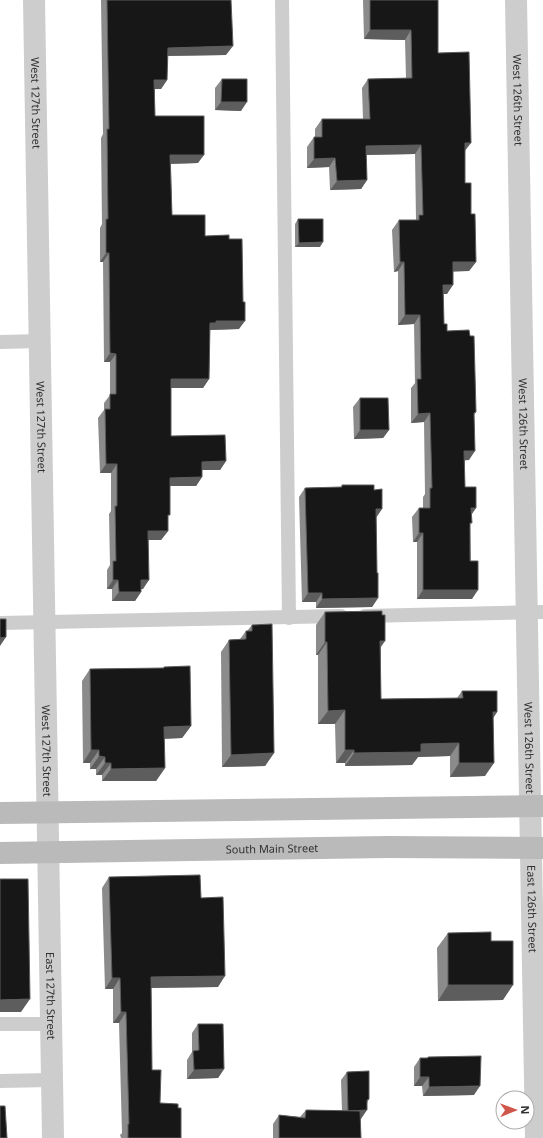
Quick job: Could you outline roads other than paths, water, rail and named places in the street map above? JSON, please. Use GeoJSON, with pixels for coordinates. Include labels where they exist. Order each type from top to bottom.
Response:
{"type":"FeatureCollection","features":[{"type":"Feature","properties":{"kind":"main road"},"geometry":{"type":"LineString","coordinates":[[0,813],[537,806]]}},
{"type":"Feature","properties":{"kind":"main road","name":"South Main Street"},"geometry":{"type":"LineString","coordinates":[[0,854],[388,847],[537,848]]}},
{"type":"Feature","properties":{"kind":"street","name":"West 127th Street"},"geometry":{"type":"LineString","coordinates":[[34,0],[47,853]]}},
{"type":"Feature","properties":{"kind":"street","name":"West 126th Street"},"geometry":{"type":"LineString","coordinates":[[516,0],[535,612],[537,848]]}},
{"type":"Feature","properties":{"kind":"street","name":"East 126th Street"},"geometry":{"type":"LineString","coordinates":[[536,1138],[537,848]]}},
{"type":"Feature","properties":{"kind":"street","name":"East 127th Street"},"geometry":{"type":"LineString","coordinates":[[47,853],[53,1138]]}},
{"type":"Feature","properties":{"kind":"lane"},"geometry":{"type":"LineString","coordinates":[[282,0],[290,618]]}},
{"type":"Feature","properties":{"kind":"lane"},"geometry":{"type":"LineString","coordinates":[[0,342],[40,341]]}},
{"type":"Feature","properties":{"kind":"lane"},"geometry":{"type":"LineString","coordinates":[[0,623],[535,612]]}},
{"type":"Feature","properties":{"kind":"lane"},"geometry":{"type":"LineString","coordinates":[[0,1024],[50,1024]]}},
{"type":"Feature","properties":{"kind":"lane"},"geometry":{"type":"LineString","coordinates":[[0,1081],[52,1080]]}}]}
